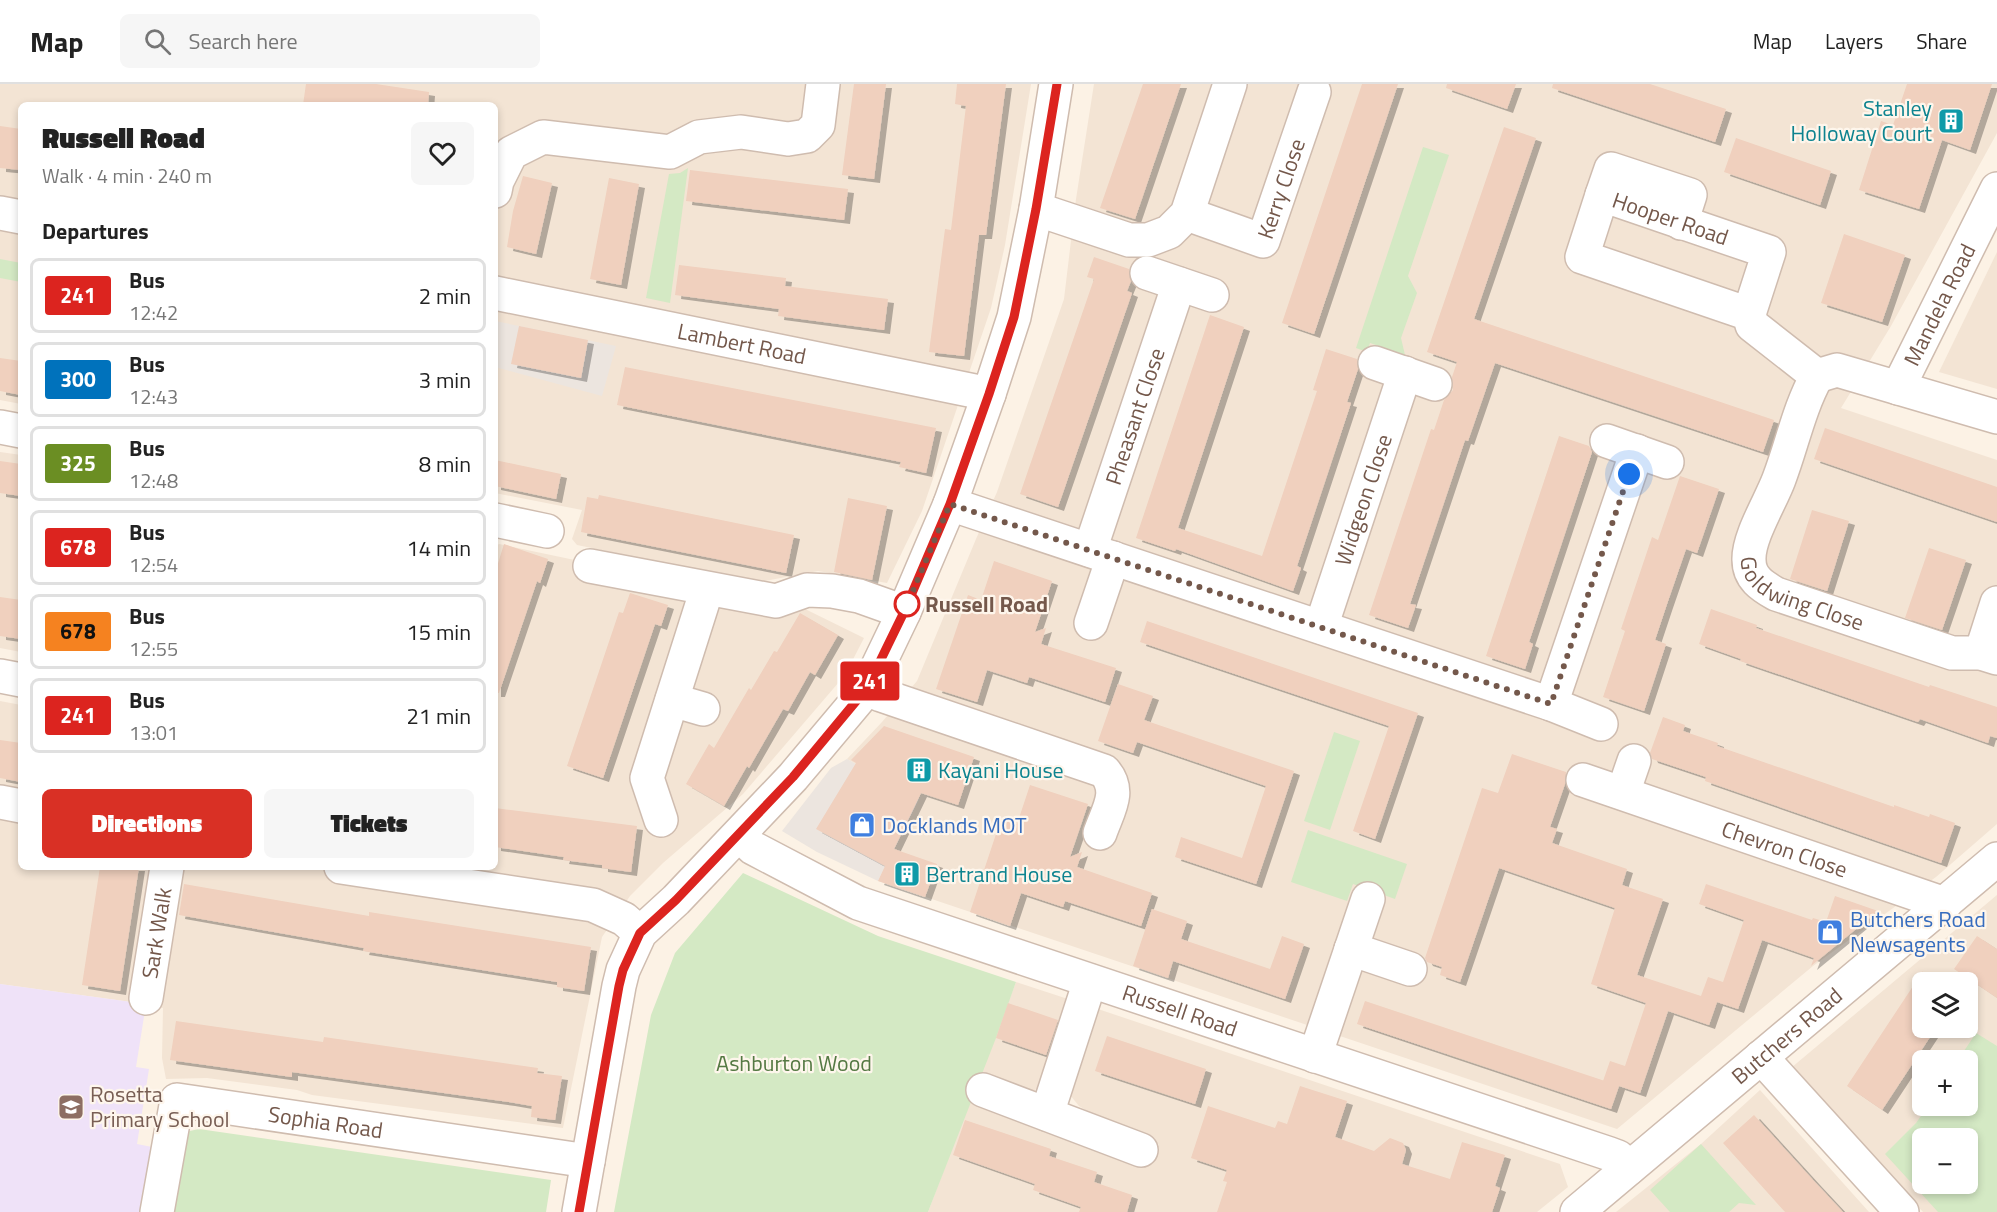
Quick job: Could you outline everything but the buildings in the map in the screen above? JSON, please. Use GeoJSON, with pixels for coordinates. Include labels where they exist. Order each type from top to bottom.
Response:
{"type":"FeatureCollection","features":[{"type":"Feature","properties":{"kind":"street"},"geometry":{"type":"LineString","coordinates":[[498,179],[511,153],[543,137],[670,152],[699,137],[741,132],[788,139],[807,136],[818,125],[822,84]]}},
{"type":"Feature","properties":{"kind":"street"},"geometry":{"type":"LineString","coordinates":[[579,1212],[619,986],[623,970],[640,933],[676,900],[793,777],[867,688],[904,612],[950,504],[1014,317],[1036,209],[1056,84]]}},
{"type":"Feature","properties":{"kind":"street"},"geometry":{"type":"LineString","coordinates":[[1036,209],[1130,240],[1148,240],[1169,232],[1187,214],[1230,84]]}},
{"type":"Feature","properties":{"kind":"street","name":"Kerry Close"},"geometry":{"type":"LineString","coordinates":[[1187,214],[1263,241],[1314,92]]}},
{"type":"Feature","properties":{"kind":"street","name":"Hooper Road"},"geometry":{"type":"LineString","coordinates":[[1611,169],[1690,195],[1681,223],[1769,252],[1749,314],[1582,257],[1611,169]]}},
{"type":"Feature","properties":{"kind":"street","name":"Mandela Road"},"geometry":{"type":"LineString","coordinates":[[1898,388],[1989,225],[1997,189]]}},
{"type":"Feature","properties":{"kind":"street"},"geometry":{"type":"LineString","coordinates":[[0,213],[18,216]]}},
{"type":"Feature","properties":{"kind":"street"},"geometry":{"type":"LineString","coordinates":[[1147,273],[1212,295]]}},
{"type":"Feature","properties":{"kind":"street","name":"Pheasant Close"},"geometry":{"type":"LineString","coordinates":[[1091,622],[1101,554],[1179,284]]}},
{"type":"Feature","properties":{"kind":"street","name":"Lambert Road"},"geometry":{"type":"LineString","coordinates":[[498,294],[989,394]]}},
{"type":"Feature","properties":{"kind":"street"},"geometry":{"type":"LineString","coordinates":[[1749,314],[1752,325],[1817,376],[1837,370],[1997,417]]}},
{"type":"Feature","properties":{"kind":"street","name":"Widgeon Close"},"geometry":{"type":"LineString","coordinates":[[1321,627],[1405,373]]}},
{"type":"Feature","properties":{"kind":"street","name":"Goldwing Close"},"geometry":{"type":"LineString","coordinates":[[1817,376],[1809,391],[1778,481],[1750,548],[1749,561],[1752,572],[1760,585],[1776,594],[1952,653],[1989,655],[1997,603]]}},
{"type":"Feature","properties":{"kind":"street"},"geometry":{"type":"LineString","coordinates":[[0,427],[18,430]]}},
{"type":"Feature","properties":{"kind":"street"},"geometry":{"type":"LineString","coordinates":[[1551,704],[1637,451]]}},
{"type":"Feature","properties":{"kind":"street"},"geometry":{"type":"LineString","coordinates":[[950,504],[1551,704],[1601,724]]}},
{"type":"Feature","properties":{"kind":"street"},"geometry":{"type":"LineString","coordinates":[[498,521],[548,531]]}},
{"type":"Feature","properties":{"kind":"street"},"geometry":{"type":"LineString","coordinates":[[590,566],[776,601],[807,590],[832,591],[859,596],[904,612]]}},
{"type":"Feature","properties":{"kind":"street"},"geometry":{"type":"LineString","coordinates":[[660,819],[647,778],[708,589]]}},
{"type":"Feature","properties":{"kind":"street"},"geometry":{"type":"LineString","coordinates":[[0,676],[18,679]]}},
{"type":"Feature","properties":{"kind":"street"},"geometry":{"type":"LineString","coordinates":[[867,688],[881,695],[1104,771],[1112,780],[1114,789],[1100,833]]}},
{"type":"Feature","properties":{"kind":"street"},"geometry":{"type":"LineString","coordinates":[[672,700],[703,709]]}},
{"type":"Feature","properties":{"kind":"street"},"geometry":{"type":"LineString","coordinates":[[1623,793],[1634,761]]}},
{"type":"Feature","properties":{"kind":"street","name":"Chevron Close"},"geometry":{"type":"LineString","coordinates":[[1583,780],[1946,904]]}},
{"type":"Feature","properties":{"kind":"street"},"geometry":{"type":"LineString","coordinates":[[0,802],[18,805]]}},
{"type":"Feature","properties":{"kind":"street","name":"Russell Road"},"geometry":{"type":"LineString","coordinates":[[739,835],[753,848],[858,903],[1610,1154],[1618,1157],[1629,1168]]}},
{"type":"Feature","properties":{"kind":"street","name":"Butchers Road"},"geometry":{"type":"LineString","coordinates":[[1594,1207],[1629,1168],[1997,859]]}},
{"type":"Feature","properties":{"kind":"street","name":"Sark Walk"},"geometry":{"type":"LineString","coordinates":[[146,998],[167,870]]}},
{"type":"Feature","properties":{"kind":"street"},"geometry":{"type":"LineString","coordinates":[[368,870],[434,874],[593,905],[624,919],[640,933]]}},
{"type":"Feature","properties":{"kind":"street"},"geometry":{"type":"LineString","coordinates":[[1315,1056],[1368,899]]}},
{"type":"Feature","properties":{"kind":"street"},"geometry":{"type":"LineString","coordinates":[[1351,949],[1410,969]]}},
{"type":"Feature","properties":{"kind":"street"},"geometry":{"type":"LineString","coordinates":[[1047,1114],[1090,981]]}},
{"type":"Feature","properties":{"kind":"street"},"geometry":{"type":"LineString","coordinates":[[1761,1057],[1902,1212]]}},
{"type":"Feature","properties":{"kind":"street"},"geometry":{"type":"LineString","coordinates":[[983,1090],[1141,1150]]}},
{"type":"Feature","properties":{"kind":"street","name":"Sophia Road"},"geometry":{"type":"LineString","coordinates":[[157,1212],[177,1100],[588,1161]]}},
{"type":"Feature","properties":{"kind":"shaded area"},"geometry":{"type":"Polygon","coordinates":[[[0,84],[1031,84],[1005,245],[991,308],[922,511],[887,583],[818,571],[759,582],[577,545],[572,539],[582,510],[498,494],[498,102],[18,102],[18,403],[0,400],[0,84]]]}},
{"type":"Feature","properties":{"kind":"shaded area"},"geometry":{"type":"Polygon","coordinates":[[[1094,84],[1997,84],[1997,133],[1891,326],[1841,408],[1997,460],[1997,824],[1936,877],[1813,966],[1617,1129],[878,881],[918,799],[847,759],[917,681],[997,492],[1064,299],[1076,199],[1094,84]]]}},
{"type":"Feature","properties":{"kind":"shaded area"},"geometry":{"type":"Polygon","coordinates":[[[1997,252],[1997,389],[1939,372],[1997,252]]]}},
{"type":"Feature","properties":{"kind":"shaded area"},"geometry":{"type":"Polygon","coordinates":[[[498,322],[616,346],[602,396],[498,368],[498,322]]]}},
{"type":"Feature","properties":{"kind":"shaded area"},"geometry":{"type":"Polygon","coordinates":[[[0,452],[18,455],[18,651],[0,648],[0,452]]]}},
{"type":"Feature","properties":{"kind":"shaded area"},"geometry":{"type":"Polygon","coordinates":[[[498,545],[803,608],[864,638],[845,675],[743,794],[663,863],[630,896],[602,937],[563,1128],[312,1095],[297,1090],[207,1078],[166,1079],[162,1058],[163,1008],[0,984],[0,701],[18,704],[18,870],[498,870],[498,545]]]}},
{"type":"Feature","properties":{"kind":"shaded area"},"geometry":{"type":"Polygon","coordinates":[[[847,759],[919,799],[878,881],[817,852],[782,831],[831,768],[847,759]]]}},
{"type":"Feature","properties":{"kind":"shaded area"},"geometry":{"type":"Polygon","coordinates":[[[1997,895],[1997,1212],[1923,1212],[1791,1068],[1997,895]]]}},
{"type":"Feature","properties":{"kind":"shaded area"},"geometry":{"type":"Polygon","coordinates":[[[1016,982],[1071,1000],[1043,1085],[1033,1091],[981,1074],[1016,982]]]}},
{"type":"Feature","properties":{"kind":"shaded area","name":"Rosetta Primary School"},"geometry":{"type":"Polygon","coordinates":[[[0,984],[146,1004],[136,1067],[149,1069],[137,1144],[167,1150],[170,1212],[0,1212],[0,984]]]}},
{"type":"Feature","properties":{"kind":"shaded area"},"geometry":{"type":"Polygon","coordinates":[[[1095,1008],[1560,1164],[1568,1187],[1537,1212],[928,1212],[972,1096],[1049,1125],[1144,1168],[1159,1145],[1147,1134],[1099,1118],[1079,1106],[1066,1090],[1095,1008]]]}},
{"type":"Feature","properties":{"kind":"shaded area"},"geometry":{"type":"Polygon","coordinates":[[[1760,1090],[1869,1212],[1616,1212],[1701,1144],[1760,1090]]]}},
{"type":"Feature","properties":{"kind":"green space"},"geometry":{"type":"Polygon","coordinates":[[[1423,147],[1449,155],[1408,276],[1417,293],[1401,338],[1405,355],[1370,343],[1367,352],[1356,348],[1423,147]]]}},
{"type":"Feature","properties":{"kind":"green space"},"geometry":{"type":"Polygon","coordinates":[[[688,168],[670,303],[646,298],[669,174],[680,173],[688,168]]]}},
{"type":"Feature","properties":{"kind":"green space"},"geometry":{"type":"Polygon","coordinates":[[[0,259],[18,262],[18,281],[0,278],[0,259]]]}},
{"type":"Feature","properties":{"kind":"green space"},"geometry":{"type":"Polygon","coordinates":[[[1334,732],[1360,741],[1330,830],[1304,821],[1334,732]]]}},
{"type":"Feature","properties":{"kind":"green space"},"geometry":{"type":"Polygon","coordinates":[[[1308,830],[1407,864],[1395,899],[1353,884],[1347,901],[1291,882],[1308,830]]]}},
{"type":"Feature","properties":{"kind":"green space","name":"Ashburton Wood"},"geometry":{"type":"Polygon","coordinates":[[[743,873],[878,936],[1016,982],[928,1212],[614,1212],[651,1015],[675,953],[743,873]]]}},
{"type":"Feature","properties":{"kind":"green space"},"geometry":{"type":"Polygon","coordinates":[[[1978,1034],[1997,1046],[1997,1212],[1938,1212],[1922,1194],[1978,1194],[1978,1128],[1912,1128],[1912,1184],[1885,1154],[1921,1116],[1978,1116],[1978,1050],[1965,1050],[1973,1038],[1978,1038],[1978,1034]]]}},
{"type":"Feature","properties":{"kind":"green space"},"geometry":{"type":"Polygon","coordinates":[[[199,1129],[551,1180],[546,1212],[170,1212],[185,1132],[199,1129]]]}},
{"type":"Feature","properties":{"kind":"green space"},"geometry":{"type":"Polygon","coordinates":[[[1701,1144],[1756,1205],[1739,1203],[1729,1212],[1670,1212],[1650,1190],[1701,1144]]]}},
{"type":"Feature","properties":{"kind":"bus line","name":"241"},"geometry":{"type":"LineString","coordinates":[[579,1212],[619,986],[623,970],[640,933],[676,900],[793,777],[854,705],[867,688],[912,594],[950,504],[1014,317],[1036,209],[1057,84]]}},
{"type":"Feature","properties":{"kind":"place","name":"Stanley Holloway Court"},"geometry":{"type":"Point","coordinates":[1951,121]}},
{"type":"Feature","properties":{"kind":"place","name":"Russell Road"},"geometry":{"type":"Point","coordinates":[907,604]}},
{"type":"Feature","properties":{"kind":"place","name":"Kayani House"},"geometry":{"type":"Point","coordinates":[919,770]}},
{"type":"Feature","properties":{"kind":"place","name":"Docklands MOT"},"geometry":{"type":"Point","coordinates":[862,825]}},
{"type":"Feature","properties":{"kind":"place","name":"Bertrand House"},"geometry":{"type":"Point","coordinates":[907,874]}},
{"type":"Feature","properties":{"kind":"place","name":"Butchers Road Newsagents"},"geometry":{"type":"Point","coordinates":[1830,932]}},
{"type":"Feature","properties":{"kind":"place","name":"Rosetta Primary School"},"geometry":{"type":"Point","coordinates":[71,1107]}},
{"type":"Feature","properties":{"kind":"route"},"geometry":{"type":"LineString","coordinates":[[907,604],[904,612],[950,504],[1551,704],[1629,474]]}}]}
